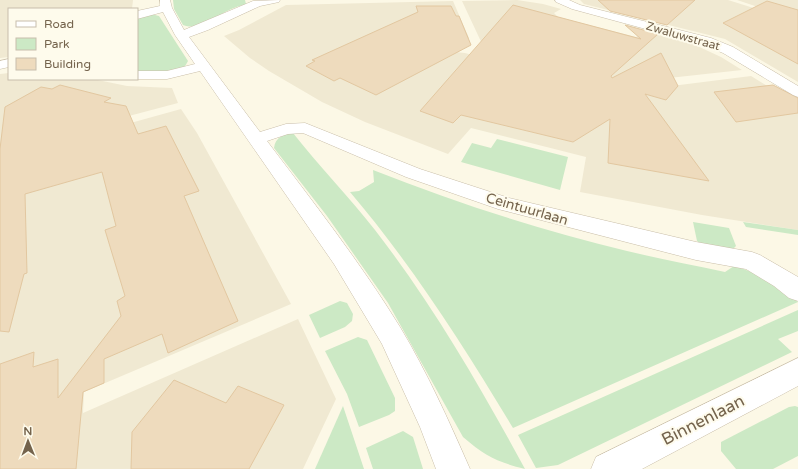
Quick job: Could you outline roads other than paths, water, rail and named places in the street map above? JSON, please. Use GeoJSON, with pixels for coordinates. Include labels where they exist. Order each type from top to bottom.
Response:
{"type":"FeatureCollection","features":[{"type":"Feature","properties":{"kind":"street"},"geometry":{"type":"LineString","coordinates":[[181,35],[204,27],[255,1],[275,0]]}},
{"type":"Feature","properties":{"kind":"street","name":"Zwaluwstraat"},"geometry":{"type":"LineString","coordinates":[[560,0],[576,7],[706,41],[728,50],[798,92]]}},
{"type":"Feature","properties":{"kind":"street"},"geometry":{"type":"LineString","coordinates":[[138,15],[165,4],[181,35],[202,66],[342,258],[391,336],[432,420],[453,469]]}},
{"type":"Feature","properties":{"kind":"street"},"geometry":{"type":"LineString","coordinates":[[138,75],[167,75],[202,66]]}},
{"type":"Feature","properties":{"kind":"street","name":"Ceintuurlaan"},"geometry":{"type":"LineString","coordinates":[[256,139],[286,129],[305,128],[413,173],[505,204],[696,251],[752,261],[783,279],[798,291]]}},
{"type":"Feature","properties":{"kind":"street","name":"Binnenlaan"},"geometry":{"type":"LineString","coordinates":[[608,469],[798,371]]}}]}
